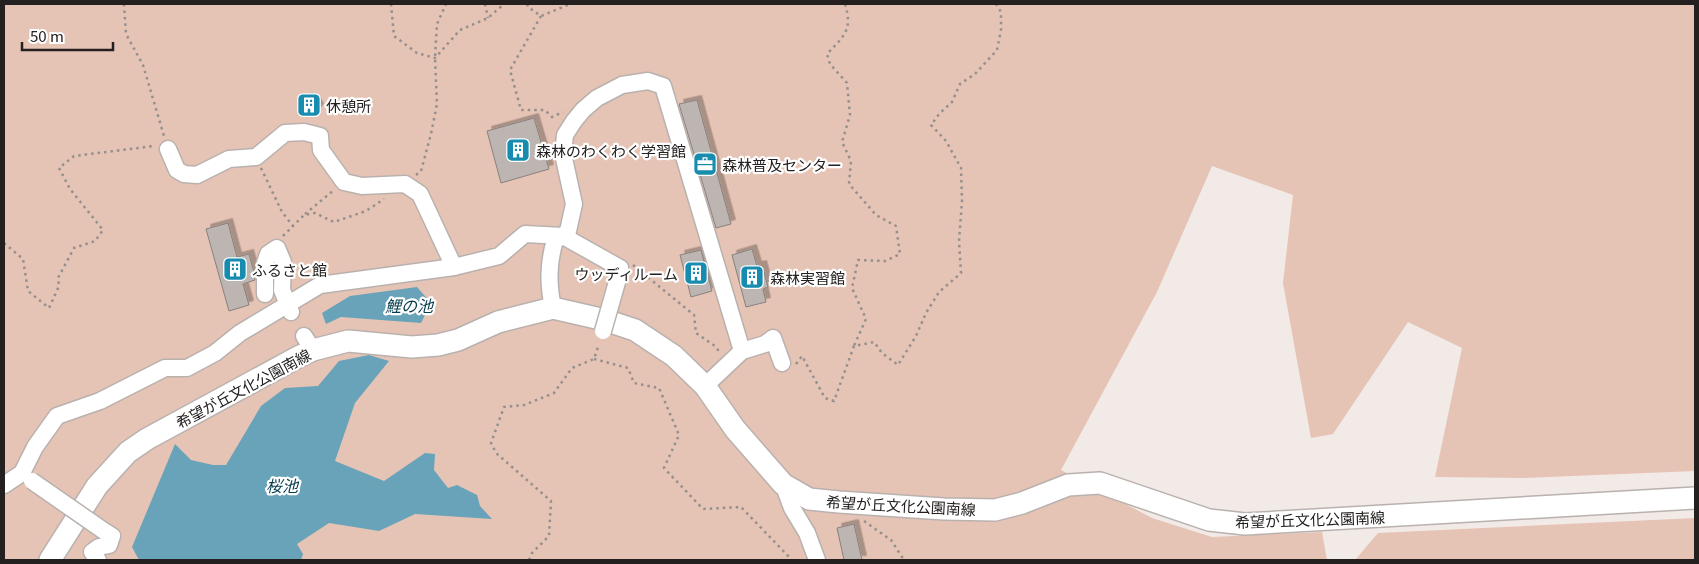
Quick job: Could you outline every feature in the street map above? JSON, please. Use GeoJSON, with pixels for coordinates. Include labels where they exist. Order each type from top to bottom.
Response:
{"type":"FeatureCollection","features":[{"type":"Feature","properties":{"kind":"main road","name":"希望が丘文化公園南線"},"geometry":{"type":"LineString","coordinates":[[50,560],[97,486],[128,452],[308,343],[348,341],[412,348],[438,345],[458,340],[498,322],[554,308],[605,320],[635,330],[674,356],[705,386],[735,429],[783,484],[809,498],[839,502],[944,509],[995,510],[1022,503],[1068,485],[1100,483],[1209,520],[1245,524],[1695,498]]}},
{"type":"Feature","properties":{"kind":"lane"},"geometry":{"type":"LineString","coordinates":[[554,308],[550,295],[549,269],[555,240],[568,231],[574,204],[563,154],[565,135],[583,110],[596,98],[622,85],[648,81],[663,86],[742,351]]}},
{"type":"Feature","properties":{"kind":"lane"},"geometry":{"type":"LineString","coordinates":[[168,150],[176,170],[184,174],[197,175],[229,159],[256,157],[285,133],[315,133],[320,136],[321,150],[344,182],[362,186],[405,184],[420,194],[454,267]]}},
{"type":"Feature","properties":{"kind":"lane"},"geometry":{"type":"LineString","coordinates":[[27,477],[36,447],[57,416],[100,401],[165,368],[187,368],[215,353],[240,333],[289,309],[320,285],[454,267],[500,256],[525,234],[563,236],[620,268],[603,331]]}},
{"type":"Feature","properties":{"kind":"lane"},"geometry":{"type":"LineString","coordinates":[[265,294],[268,254],[277,248],[283,262],[282,290],[289,309]]}},
{"type":"Feature","properties":{"kind":"lane"},"geometry":{"type":"LineString","coordinates":[[705,386],[727,363],[742,351],[765,344],[773,338],[788,365]]}},
{"type":"Feature","properties":{"kind":"lane"},"geometry":{"type":"LineString","coordinates":[[4,485],[27,477]]}},
{"type":"Feature","properties":{"kind":"lane"},"geometry":{"type":"LineString","coordinates":[[27,477],[112,536],[109,545],[99,546],[92,552],[98,560]]}},
{"type":"Feature","properties":{"kind":"lane"},"geometry":{"type":"LineString","coordinates":[[783,484],[792,508],[807,533],[817,560]]}},
{"type":"Feature","properties":{"kind":"path"},"geometry":{"type":"LineString","coordinates":[[124,4],[126,34],[143,65],[168,150]]}},
{"type":"Feature","properties":{"kind":"path"},"geometry":{"type":"LineString","coordinates":[[391,4],[394,36],[417,53],[435,58]]}},
{"type":"Feature","properties":{"kind":"path"},"geometry":{"type":"LineString","coordinates":[[304,215],[315,213],[334,222],[366,211],[421,171],[437,104],[435,58],[437,24],[446,4]]}},
{"type":"Feature","properties":{"kind":"path"},"geometry":{"type":"LineString","coordinates":[[485,4],[488,18]]}},
{"type":"Feature","properties":{"kind":"path"},"geometry":{"type":"LineString","coordinates":[[435,58],[460,30],[488,18],[504,4]]}},
{"type":"Feature","properties":{"kind":"path"},"geometry":{"type":"LineString","coordinates":[[527,4],[528,7],[541,16]]}},
{"type":"Feature","properties":{"kind":"path"},"geometry":{"type":"LineString","coordinates":[[570,4],[541,16],[510,70],[521,110],[545,110],[552,117],[564,112],[572,99],[583,110]]}},
{"type":"Feature","properties":{"kind":"path"},"geometry":{"type":"LineString","coordinates":[[788,365],[802,356],[825,398],[834,401],[866,319],[852,288],[858,260],[885,261],[900,254],[896,226],[876,215],[849,184],[851,162],[842,142],[850,115],[847,83],[830,64],[827,54],[846,34],[850,18],[845,4]]}},
{"type":"Feature","properties":{"kind":"path"},"geometry":{"type":"LineString","coordinates":[[854,346],[874,342],[882,353],[898,365],[916,336],[938,292],[961,273],[959,241],[962,200],[961,168],[946,141],[931,125],[939,114],[952,102],[960,84],[975,74],[996,50],[1001,30],[1001,12],[996,4]]}},
{"type":"Feature","properties":{"kind":"path"},"geometry":{"type":"LineString","coordinates":[[4,243],[23,259],[28,291],[49,308],[59,286],[58,278],[74,248],[95,241],[103,230],[70,189],[59,168],[74,156],[152,145],[168,150]]}},
{"type":"Feature","properties":{"kind":"path"},"geometry":{"type":"LineString","coordinates":[[256,157],[282,212],[293,226]]}},
{"type":"Feature","properties":{"kind":"path"},"geometry":{"type":"LineString","coordinates":[[277,248],[280,238],[304,215],[344,182]]}},
{"type":"Feature","properties":{"kind":"path"},"geometry":{"type":"LineString","coordinates":[[627,261],[694,315],[696,332],[715,346],[727,363]]}},
{"type":"Feature","properties":{"kind":"path"},"geometry":{"type":"LineString","coordinates":[[594,359],[603,331]]}},
{"type":"Feature","properties":{"kind":"path"},"geometry":{"type":"LineString","coordinates":[[529,560],[532,553],[549,536],[551,501],[496,453],[491,443],[504,407],[524,405],[554,393],[572,368],[594,359],[628,368],[634,383],[659,388],[679,435],[664,468],[704,509],[741,507],[792,560]]}},
{"type":"Feature","properties":{"kind":"path"},"geometry":{"type":"LineString","coordinates":[[861,519],[890,540],[904,560]]}},
{"type":"Feature","properties":{"kind":"shaded area"},"geometry":{"type":"Polygon","coordinates":[[[4,4],[1695,4],[1695,471],[1522,478],[1435,477],[1462,348],[1408,322],[1333,434],[1311,438],[1283,283],[1293,195],[1212,166],[1157,292],[1061,470],[1152,518],[1212,537],[1322,532],[1327,560],[4,560],[4,4]]]}},
{"type":"Feature","properties":{"kind":"shaded area"},"geometry":{"type":"Polygon","coordinates":[[[1695,518],[1695,560],[1355,560],[1378,533],[1695,518]]]}},
{"type":"Feature","properties":{"kind":"water","name":"鯉の池"},"geometry":{"type":"Polygon","coordinates":[[[417,287],[431,303],[421,323],[341,317],[326,324],[322,313],[350,296],[417,287]]]}},
{"type":"Feature","properties":{"kind":"water","name":"桜池"},"geometry":{"type":"Polygon","coordinates":[[[369,355],[389,361],[355,403],[335,461],[384,481],[425,453],[435,454],[434,470],[448,488],[457,485],[477,495],[480,506],[492,519],[415,514],[379,531],[329,523],[297,544],[303,554],[301,560],[139,560],[132,547],[175,444],[191,460],[213,465],[226,465],[261,406],[285,388],[318,386],[339,361],[369,355]]]}},
{"type":"Feature","properties":{"kind":"building","name":"休憩所"},"geometry":{"type":"Polygon","coordinates":[[[307,98],[315,101],[319,108],[315,113],[308,116],[300,112],[301,102],[307,98]]]}},
{"type":"Feature","properties":{"kind":"building","name":"森林普及センター"},"geometry":{"type":"Polygon","coordinates":[[[697,100],[731,224],[716,228],[679,104],[697,100]]]}},
{"type":"Feature","properties":{"kind":"building","name":"森林のわくわく学習館"},"geometry":{"type":"Polygon","coordinates":[[[534,118],[549,169],[501,183],[487,131],[534,118]]]}},
{"type":"Feature","properties":{"kind":"building","name":"ふるさと館"},"geometry":{"type":"Polygon","coordinates":[[[228,223],[237,257],[249,254],[255,276],[255,280],[243,284],[249,305],[229,311],[206,229],[228,223]]]}},
{"type":"Feature","properties":{"kind":"building","name":"森林実習館"},"geometry":{"type":"Polygon","coordinates":[[[752,249],[757,266],[762,265],[768,287],[763,289],[766,302],[746,307],[732,255],[752,249]]]}},
{"type":"Feature","properties":{"kind":"building","name":"ウッディルーム"},"geometry":{"type":"Polygon","coordinates":[[[701,250],[712,291],[691,297],[680,255],[701,250]]]}},
{"type":"Feature","properties":{"kind":"building"},"geometry":{"type":"Polygon","coordinates":[[[854,524],[862,560],[844,560],[837,528],[854,524]]]}},
{"type":"Feature","properties":{"kind":"place","name":"休憩所"},"geometry":{"type":"Point","coordinates":[309,105]}},
{"type":"Feature","properties":{"kind":"place","name":"森林のわくわく学習館"},"geometry":{"type":"Point","coordinates":[518,150]}},
{"type":"Feature","properties":{"kind":"place","name":"森林普及センター"},"geometry":{"type":"Point","coordinates":[705,164]}},
{"type":"Feature","properties":{"kind":"place","name":"ふるさと館"},"geometry":{"type":"Point","coordinates":[235,269]}},
{"type":"Feature","properties":{"kind":"place","name":"ウッディルーム"},"geometry":{"type":"Point","coordinates":[696,273]}},
{"type":"Feature","properties":{"kind":"place","name":"森林実習館"},"geometry":{"type":"Point","coordinates":[752,277]}}]}
